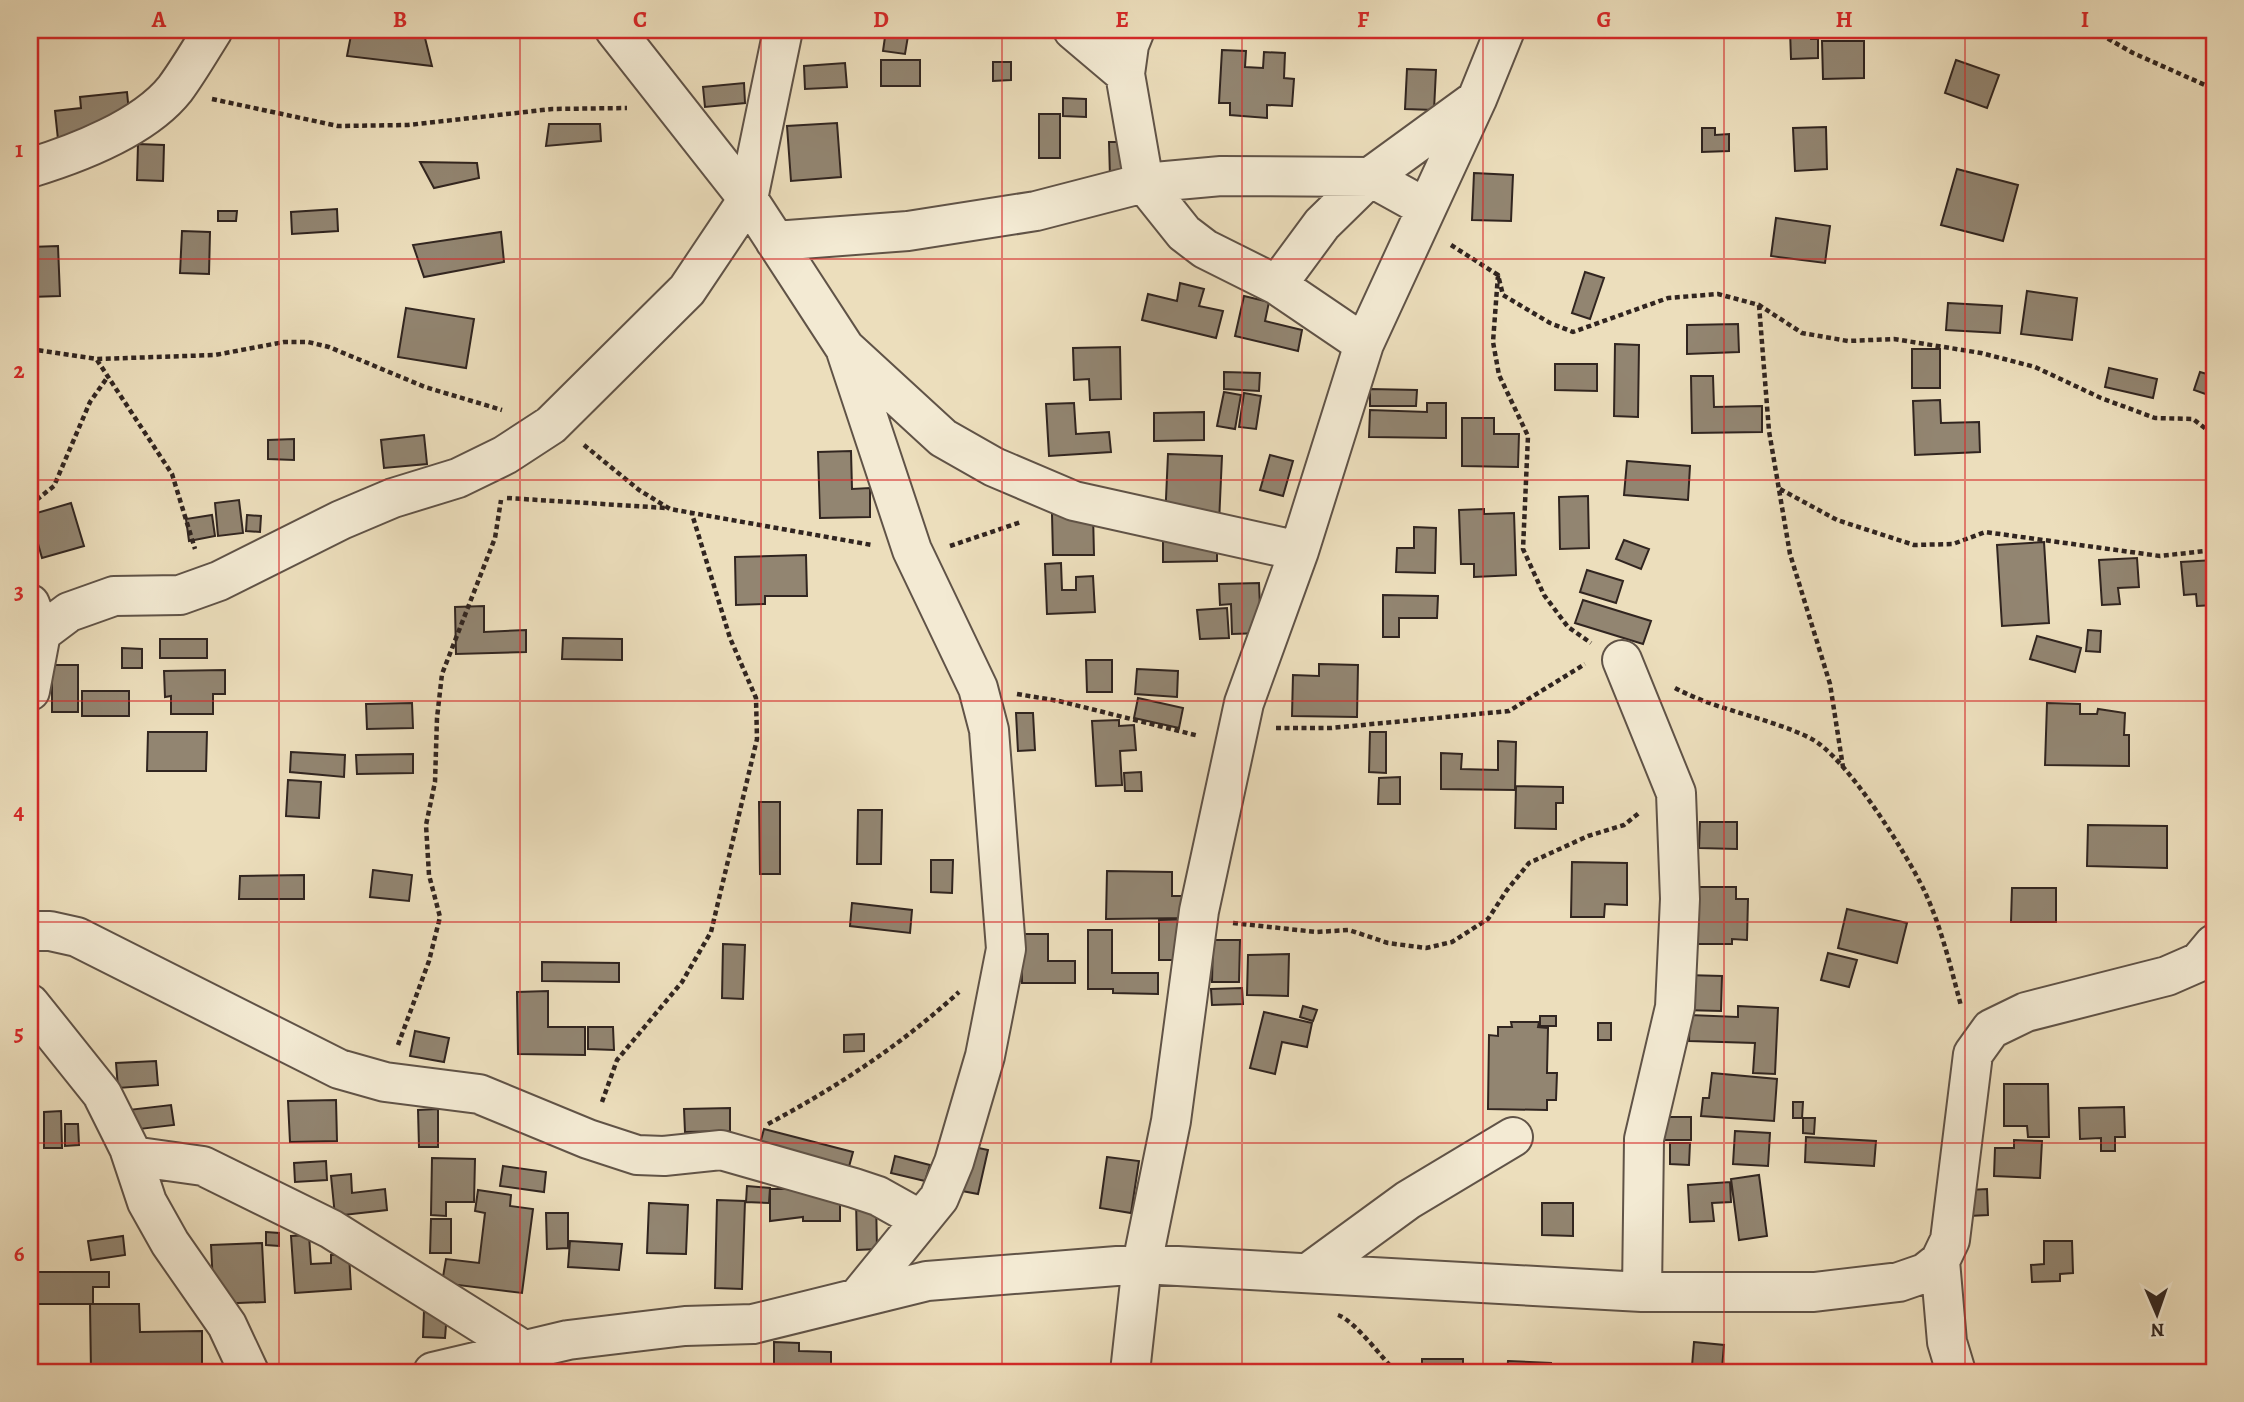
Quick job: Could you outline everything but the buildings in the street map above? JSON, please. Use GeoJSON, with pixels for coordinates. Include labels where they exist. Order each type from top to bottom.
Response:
{"type":"FeatureCollection","features":[{"type":"Feature","properties":{"kind":"street"},"geometry":{"type":"LineString","coordinates":[[30,168],[67,157],[142,118],[174,90],[214,30]]}},
{"type":"Feature","properties":{"kind":"street"},"geometry":{"type":"LineString","coordinates":[[615,30],[748,199],[845,348],[943,438],[994,467],[1074,501],[1299,551]]}},
{"type":"Feature","properties":{"kind":"street"},"geometry":{"type":"LineString","coordinates":[[30,691],[36,619],[69,612],[114,596],[180,595],[203,587],[341,520],[470,472],[505,456],[551,425],[688,290],[748,199],[783,30]]}},
{"type":"Feature","properties":{"kind":"street"},"geometry":{"type":"LineString","coordinates":[[1073,30],[1125,74]]}},
{"type":"Feature","properties":{"kind":"street"},"geometry":{"type":"LineString","coordinates":[[1135,30],[1129,45],[1125,74],[1144,183],[1184,233],[1205,249],[1277,285],[1364,344]]}},
{"type":"Feature","properties":{"kind":"street"},"geometry":{"type":"LineString","coordinates":[[1130,1372],[1142,1264],[1171,1121],[1199,911],[1244,703],[1299,551],[1364,344],[1477,99],[1505,30]]}},
{"type":"Feature","properties":{"kind":"street"},"geometry":{"type":"LineString","coordinates":[[1277,285],[1322,224],[1370,177],[1477,99]]}},
{"type":"Feature","properties":{"kind":"street"},"geometry":{"type":"LineString","coordinates":[[775,241],[908,231],[1011,215],[1144,183],[1221,176],[1370,177],[1423,216]]}},
{"type":"Feature","properties":{"kind":"street"},"geometry":{"type":"LineString","coordinates":[[845,348],[912,550],[978,688],[989,730],[1006,949],[985,1056],[954,1162],[939,1198],[860,1295]]}},
{"type":"Feature","properties":{"kind":"street"},"geometry":{"type":"LineString","coordinates":[[1613,656],[1676,793],[1679,898],[1675,1007],[1644,1139],[1642,1292]]}},
{"type":"Feature","properties":{"kind":"street"},"geometry":{"type":"LineString","coordinates":[[30,931],[51,931],[77,937],[339,1069],[385,1082],[479,1094],[588,1139],[637,1155],[664,1156],[721,1150],[866,1192],[921,1220]]}},
{"type":"Feature","properties":{"kind":"street"},"geometry":{"type":"LineString","coordinates":[[433,1372],[568,1340],[685,1326],[753,1324],[927,1280],[1142,1264],[1642,1292],[1814,1292],[1899,1282],[1925,1273],[1940,1261],[1950,1240],[1973,1054],[1991,1029],[2026,1012],[2167,976],[2199,962],[2214,944]]}},
{"type":"Feature","properties":{"kind":"street"},"geometry":{"type":"LineString","coordinates":[[30,1004],[102,1094],[132,1156],[148,1202],[170,1242],[227,1325],[249,1372]]}},
{"type":"Feature","properties":{"kind":"street"},"geometry":{"type":"LineString","coordinates":[[1308,1273],[1408,1200],[1513,1137]]}},
{"type":"Feature","properties":{"kind":"street"},"geometry":{"type":"LineString","coordinates":[[132,1156],[203,1166],[331,1229],[525,1351]]}},
{"type":"Feature","properties":{"kind":"street"},"geometry":{"type":"LineString","coordinates":[[1940,1261],[1947,1342],[1956,1372]]}},
{"type":"Feature","properties":{"kind":"path"},"geometry":{"type":"LineString","coordinates":[[2093,30],[2133,53],[2214,89]]}},
{"type":"Feature","properties":{"kind":"path"},"geometry":{"type":"LineString","coordinates":[[174,90],[338,126],[408,125],[552,109],[677,107]]}},
{"type":"Feature","properties":{"kind":"path"},"geometry":{"type":"LineString","coordinates":[[1423,216],[1498,275],[1503,295],[1550,323],[1573,332],[1668,298],[1718,294],[1759,304],[1802,333],[1848,341],[1907,341],[1981,352],[2035,367],[2101,398],[2155,418],[2193,419],[2214,435]]}},
{"type":"Feature","properties":{"kind":"path"},"geometry":{"type":"LineString","coordinates":[[1498,275],[1495,353],[1499,375],[1528,436],[1523,550],[1544,595],[1568,627],[1613,656],[1694,698],[1812,739],[1843,768],[1874,809],[1924,890],[1950,963],[1973,1054]]}},
{"type":"Feature","properties":{"kind":"path"},"geometry":{"type":"LineString","coordinates":[[1759,304],[1769,431],[1790,554],[1830,684],[1843,768]]}},
{"type":"Feature","properties":{"kind":"path"},"geometry":{"type":"LineString","coordinates":[[97,359],[172,474],[192,533],[203,587]]}},
{"type":"Feature","properties":{"kind":"path"},"geometry":{"type":"LineString","coordinates":[[30,505],[54,486],[90,402],[109,375]]}},
{"type":"Feature","properties":{"kind":"path"},"geometry":{"type":"LineString","coordinates":[[1779,488],[1838,520],[1914,545],[1953,544],[1985,532],[2160,556],[2214,550]]}},
{"type":"Feature","properties":{"kind":"path"},"geometry":{"type":"LineString","coordinates":[[489,495],[554,503],[670,509]]}},
{"type":"Feature","properties":{"kind":"path"},"geometry":{"type":"LineString","coordinates":[[385,1082],[429,961],[440,917],[429,875],[426,825],[435,782],[437,718],[442,674],[495,538],[502,497]]}},
{"type":"Feature","properties":{"kind":"path"},"geometry":{"type":"LineString","coordinates":[[588,1139],[617,1060],[682,982],[710,932],[757,739],[756,698],[730,638],[692,513]]}},
{"type":"Feature","properties":{"kind":"path"},"geometry":{"type":"LineString","coordinates":[[978,688],[1238,736],[1508,710],[1613,656]]}},
{"type":"Feature","properties":{"kind":"path"},"geometry":{"type":"LineString","coordinates":[[1199,911],[1228,923],[1263,924],[1316,932],[1349,930],[1388,943],[1426,948],[1452,942],[1488,919],[1507,890],[1530,863],[1548,852],[1624,825],[1642,810],[1658,809],[1676,814]]}},
{"type":"Feature","properties":{"kind":"path"},"geometry":{"type":"LineString","coordinates":[[721,1150],[818,1097],[876,1059],[947,1002],[1006,949]]}}]}
